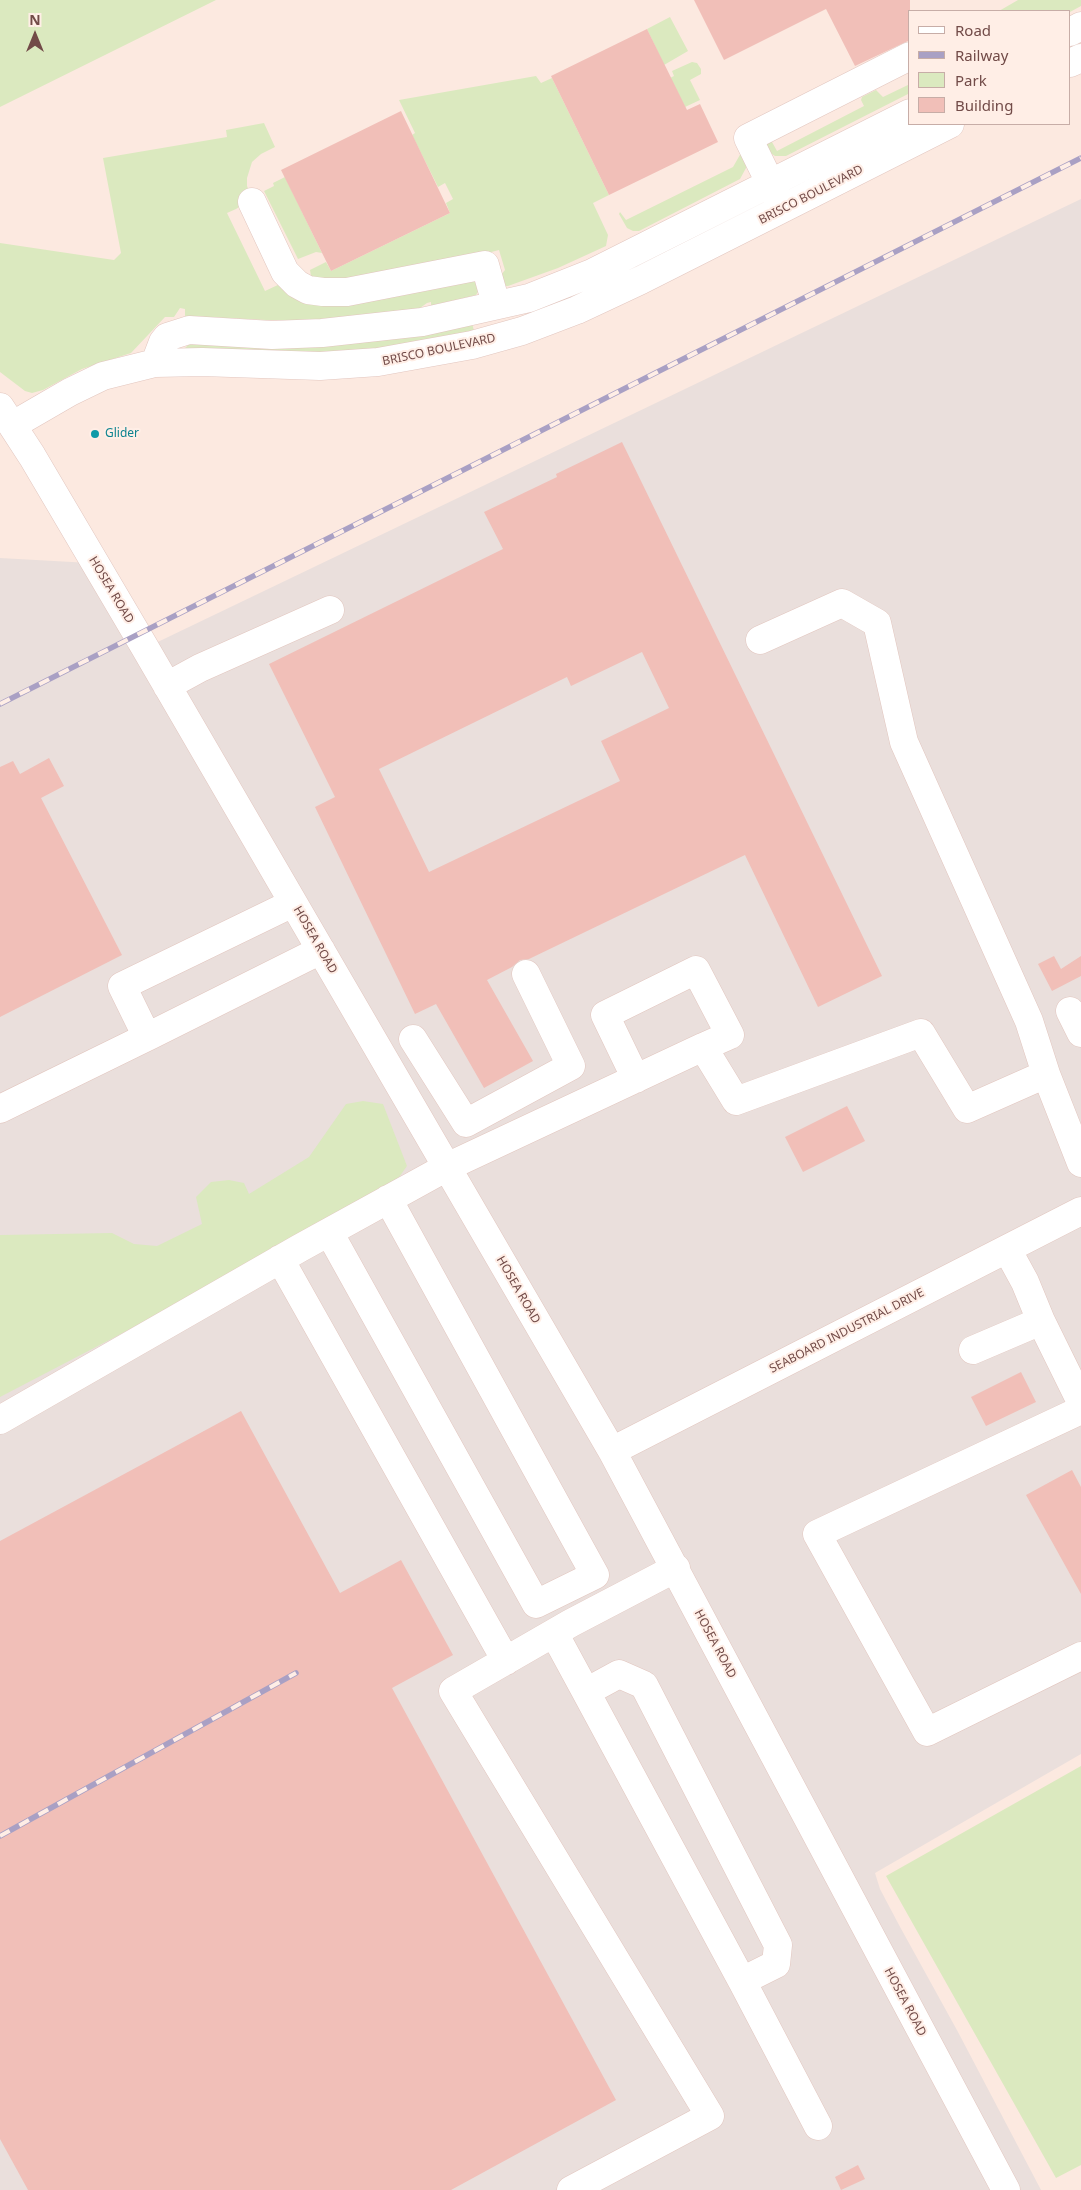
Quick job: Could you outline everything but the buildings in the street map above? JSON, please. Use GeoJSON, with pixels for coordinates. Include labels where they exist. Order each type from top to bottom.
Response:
{"type":"FeatureCollection","features":[{"type":"Feature","properties":{"kind":"street"},"geometry":{"type":"LineString","coordinates":[[783,209],[748,138],[908,57]]}},
{"type":"Feature","properties":{"kind":"street"},"geometry":{"type":"LineString","coordinates":[[155,363],[163,342],[167,337],[189,330],[272,335],[322,333],[422,322],[529,298],[592,273],[908,114]]}},
{"type":"Feature","properties":{"kind":"street","name":"BRISCO BOULEVARD"},"geometry":{"type":"LineString","coordinates":[[7,416],[70,392],[103,376],[155,363],[202,362],[320,366],[378,362],[472,345],[522,331],[577,310],[641,280],[948,125]]}},
{"type":"Feature","properties":{"kind":"street"},"geometry":{"type":"LineString","coordinates":[[252,202],[285,272],[297,284],[308,290],[347,292],[484,266],[496,304]]}},
{"type":"Feature","properties":{"kind":"street","name":"HOSEA ROAD"},"geometry":{"type":"LineString","coordinates":[[7,416],[167,686],[612,1451],[1006,2190]]}},
{"type":"Feature","properties":{"kind":"street"},"geometry":{"type":"LineString","coordinates":[[760,640],[842,603],[877,623],[904,742],[1029,1022],[1046,1074],[1081,1163]]}},
{"type":"Feature","properties":{"kind":"street"},"geometry":{"type":"LineString","coordinates":[[167,686],[200,668],[330,610]]}},
{"type":"Feature","properties":{"kind":"street"},"geometry":{"type":"LineString","coordinates":[[146,1037],[122,986],[293,903]]}},
{"type":"Feature","properties":{"kind":"street"},"geometry":{"type":"LineString","coordinates":[[0,1109],[320,950]]}},
{"type":"Feature","properties":{"kind":"street"},"geometry":{"type":"LineString","coordinates":[[0,1420],[280,1259],[447,1167],[703,1048],[730,1035],[696,970],[605,1015],[636,1079]]}},
{"type":"Feature","properties":{"kind":"street"},"geometry":{"type":"LineString","coordinates":[[413,1039],[466,1123],[572,1066],[526,974]]}},
{"type":"Feature","properties":{"kind":"street"},"geometry":{"type":"LineString","coordinates":[[703,1048],[736,1101],[921,1033],[966,1109],[1046,1074]]}},
{"type":"Feature","properties":{"kind":"street"},"geometry":{"type":"LineString","coordinates":[[498,1107],[514,1136]]}},
{"type":"Feature","properties":{"kind":"street"},"geometry":{"type":"LineString","coordinates":[[329,1232],[536,1604],[596,1575],[388,1199]]}},
{"type":"Feature","properties":{"kind":"street","name":"SEABOARD INDUSTRIAL DRIVE"},"geometry":{"type":"LineString","coordinates":[[612,1451],[1081,1211]]}},
{"type":"Feature","properties":{"kind":"street"},"geometry":{"type":"LineString","coordinates":[[1008,1249],[1081,1402]]}},
{"type":"Feature","properties":{"kind":"street"},"geometry":{"type":"LineString","coordinates":[[280,1259],[506,1661]]}},
{"type":"Feature","properties":{"kind":"street"},"geometry":{"type":"LineString","coordinates":[[973,1350],[1041,1321]]}},
{"type":"Feature","properties":{"kind":"street"},"geometry":{"type":"LineString","coordinates":[[1081,1410],[817,1534],[927,1732],[1081,1656]]}},
{"type":"Feature","properties":{"kind":"street"},"geometry":{"type":"LineString","coordinates":[[571,2190],[710,2116],[453,1691],[554,1633],[676,1568]]}},
{"type":"Feature","properties":{"kind":"street"},"geometry":{"type":"LineString","coordinates":[[554,1633],[818,2126]]}},
{"type":"Feature","properties":{"kind":"street"},"geometry":{"type":"LineString","coordinates":[[586,1692],[619,1674],[644,1685],[778,1945],[776,1964],[742,1981]]}},
{"type":"Feature","properties":{"kind":"shaded area"},"geometry":{"type":"Polygon","coordinates":[[[1081,199],[1081,1754],[875,1873],[880,1889],[1041,2190],[0,2190],[0,558],[90,563],[141,650],[1081,199]]]}},
{"type":"Feature","properties":{"kind":"green space"},"geometry":{"type":"Polygon","coordinates":[[[0,0],[216,0],[0,107],[0,0]]]}},
{"type":"Feature","properties":{"kind":"green space"},"geometry":{"type":"Polygon","coordinates":[[[1018,0],[1081,0],[1081,6],[1071,11],[1001,10],[1018,0]]]}},
{"type":"Feature","properties":{"kind":"green space"},"geometry":{"type":"Polygon","coordinates":[[[670,17],[688,51],[664,65],[647,29],[670,17]]]}},
{"type":"Feature","properties":{"kind":"green space"},"geometry":{"type":"Polygon","coordinates":[[[692,62],[697,63],[701,69],[701,74],[690,80],[700,100],[685,107],[670,78],[674,76],[672,71],[692,62]]]}},
{"type":"Feature","properties":{"kind":"green space"},"geometry":{"type":"Polygon","coordinates":[[[536,76],[541,83],[552,78],[609,195],[593,203],[608,235],[606,246],[558,268],[508,286],[504,286],[501,275],[505,270],[499,250],[441,265],[382,276],[319,281],[311,276],[310,270],[326,262],[331,271],[450,213],[446,203],[453,199],[445,183],[438,187],[412,135],[415,133],[399,100],[536,76]]]}},
{"type":"Feature","properties":{"kind":"green space"},"geometry":{"type":"Polygon","coordinates":[[[908,85],[908,94],[786,156],[775,156],[769,152],[765,143],[772,142],[777,151],[864,106],[861,100],[862,97],[876,90],[883,97],[908,85]]]}},
{"type":"Feature","properties":{"kind":"green space"},"geometry":{"type":"Polygon","coordinates":[[[264,123],[275,147],[261,154],[252,162],[247,178],[247,186],[251,196],[239,203],[239,207],[227,213],[265,291],[280,284],[388,297],[473,281],[479,290],[476,295],[431,306],[431,302],[420,308],[388,314],[313,320],[185,316],[185,309],[180,308],[174,317],[165,317],[131,353],[82,369],[43,390],[32,393],[25,391],[0,372],[0,243],[114,260],[121,253],[103,158],[227,137],[226,130],[264,123]]]}},
{"type":"Feature","properties":{"kind":"green space"},"geometry":{"type":"Polygon","coordinates":[[[741,153],[746,162],[746,168],[740,179],[639,231],[627,228],[619,214],[620,212],[626,220],[733,167],[741,153]]]}},
{"type":"Feature","properties":{"kind":"green space"},"geometry":{"type":"Polygon","coordinates":[[[285,177],[322,253],[316,252],[298,259],[264,191],[274,186],[273,183],[285,177]]]}},
{"type":"Feature","properties":{"kind":"green space"},"geometry":{"type":"Polygon","coordinates":[[[472,323],[474,331],[376,349],[322,353],[184,349],[191,342],[472,323]]]}},
{"type":"Feature","properties":{"kind":"green space"},"geometry":{"type":"Polygon","coordinates":[[[363,1101],[383,1104],[407,1166],[392,1187],[0,1397],[0,1235],[112,1233],[134,1244],[157,1246],[202,1224],[196,1197],[211,1182],[229,1180],[244,1183],[249,1194],[309,1157],[346,1104],[363,1101]]]}},
{"type":"Feature","properties":{"kind":"green space"},"geometry":{"type":"Polygon","coordinates":[[[1081,1766],[1081,2165],[1056,2178],[886,1876],[1081,1766]]]}},
{"type":"Feature","properties":{"kind":"railway"},"geometry":{"type":"LineString","coordinates":[[0,704],[1081,158]]}},
{"type":"Feature","properties":{"kind":"railway"},"geometry":{"type":"LineString","coordinates":[[0,1836],[296,1673]]}},
{"type":"Feature","properties":{"kind":"place","name":"Glider"},"geometry":{"type":"Point","coordinates":[95,434]}}]}
